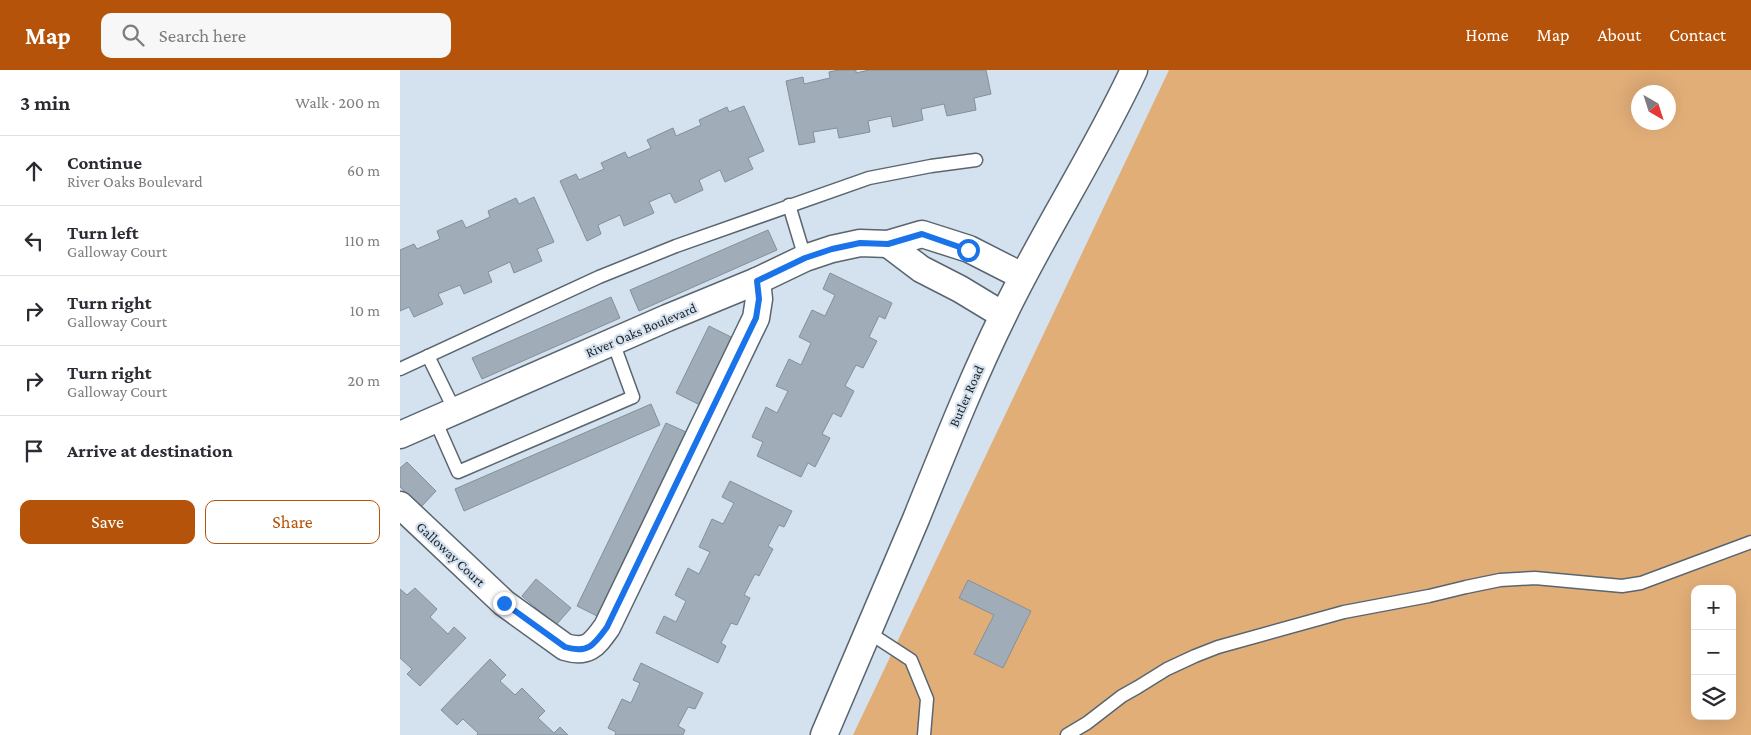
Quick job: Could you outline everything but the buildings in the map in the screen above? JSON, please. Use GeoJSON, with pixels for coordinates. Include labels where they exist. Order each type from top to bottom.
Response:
{"type":"FeatureCollection","features":[{"type":"Feature","properties":{"kind":"street","name":"Butler Road"},"geometry":{"type":"LineString","coordinates":[[824,735],[915,520],[962,402],[1022,276],[1103,135],[1134,70]]}},
{"type":"Feature","properties":{"kind":"street","name":"River Oaks Boulevard"},"geometry":{"type":"LineString","coordinates":[[400,435],[757,281],[805,258],[832,249],[860,243],[888,244],[922,234],[968,250],[1022,276]]}},
{"type":"Feature","properties":{"kind":"street"},"geometry":{"type":"LineString","coordinates":[[888,244],[921,269],[960,289],[1003,315]]}},
{"type":"Feature","properties":{"kind":"street","name":"Galloway Court"},"geometry":{"type":"LineString","coordinates":[[400,505],[504,603],[565,647],[576,650],[587,649],[598,640],[607,627],[756,318],[759,299],[757,281]]}},
{"type":"Feature","properties":{"kind":"lane"},"geometry":{"type":"LineString","coordinates":[[400,369],[599,277],[676,246],[869,178],[931,166],[976,160]]}},
{"type":"Feature","properties":{"kind":"lane"},"geometry":{"type":"LineString","coordinates":[[789,205],[805,258]]}},
{"type":"Feature","properties":{"kind":"lane"},"geometry":{"type":"LineString","coordinates":[[428,356],[445,415],[458,472],[633,397],[613,342]]}},
{"type":"Feature","properties":{"kind":"lane"},"geometry":{"type":"LineString","coordinates":[[1067,735],[1087,723],[1122,696],[1167,669],[1218,647],[1344,612],[1500,580],[1535,578],[1622,586],[1641,583],[1751,542]]}},
{"type":"Feature","properties":{"kind":"lane"},"geometry":{"type":"LineString","coordinates":[[868,632],[910,660],[927,699],[924,735]]}},
{"type":"Feature","properties":{"kind":"shaded area"},"geometry":{"type":"Polygon","coordinates":[[[1169,70],[1751,70],[1751,735],[853,735],[1169,70]]]}},
{"type":"Feature","properties":{"kind":"route"},"geometry":{"type":"LineString","coordinates":[[504,603],[565,647],[576,650],[587,649],[598,640],[607,627],[756,318],[759,299],[757,281],[805,258],[832,249],[860,243],[888,244],[922,234],[968,250]]}}]}
